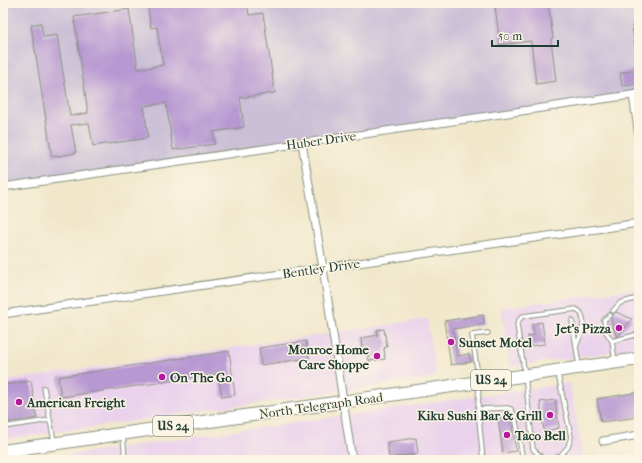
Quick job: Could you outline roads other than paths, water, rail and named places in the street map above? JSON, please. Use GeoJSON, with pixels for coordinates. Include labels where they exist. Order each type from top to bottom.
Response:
{"type":"FeatureCollection","features":[{"type":"Feature","properties":{"kind":"main road","name":"North Telegraph Road"},"geometry":{"type":"LineString","coordinates":[[6,454],[55,444],[639,359]]}},
{"type":"Feature","properties":{"kind":"street"},"geometry":{"type":"LineString","coordinates":[[636,95],[639,136]]}},
{"type":"Feature","properties":{"kind":"street","name":"Huber Drive"},"geometry":{"type":"LineString","coordinates":[[3,187],[636,95]]}},
{"type":"Feature","properties":{"kind":"street"},"geometry":{"type":"LineString","coordinates":[[302,143],[323,268],[352,460]]}},
{"type":"Feature","properties":{"kind":"street","name":"Bentley Drive"},"geometry":{"type":"LineString","coordinates":[[3,314],[639,223]]}},
{"type":"Feature","properties":{"kind":"street"},"geometry":{"type":"LineString","coordinates":[[603,441],[639,435]]}},
{"type":"Feature","properties":{"kind":"lane"},"geometry":{"type":"LineString","coordinates":[[613,311],[620,303],[634,299],[639,299],[639,306]]}},
{"type":"Feature","properties":{"kind":"lane"},"geometry":{"type":"LineString","coordinates":[[558,371],[571,437],[568,447],[561,455],[552,460],[543,459],[533,449],[526,375],[517,325],[519,320],[523,316],[576,309],[580,311],[584,318],[582,331],[576,347]]}},
{"type":"Feature","properties":{"kind":"lane"},"geometry":{"type":"LineString","coordinates":[[610,314],[604,320],[606,332],[612,340],[615,362]]}},
{"type":"Feature","properties":{"kind":"lane"},"geometry":{"type":"LineString","coordinates":[[572,320],[579,368]]}},
{"type":"Feature","properties":{"kind":"lane"},"geometry":{"type":"LineString","coordinates":[[483,460],[478,409],[478,382],[472,335],[488,333]]}},
{"type":"Feature","properties":{"kind":"lane"},"geometry":{"type":"LineString","coordinates":[[612,340],[639,335]]}},
{"type":"Feature","properties":{"kind":"lane"},"geometry":{"type":"LineString","coordinates":[[44,388],[55,444]]}},
{"type":"Feature","properties":{"kind":"lane"},"geometry":{"type":"LineString","coordinates":[[478,409],[511,409],[515,416],[523,460]]}},
{"type":"Feature","properties":{"kind":"lane"},"geometry":{"type":"LineString","coordinates":[[3,427],[50,420]]}},
{"type":"Feature","properties":{"kind":"lane"},"geometry":{"type":"LineString","coordinates":[[123,434],[126,460]]}},
{"type":"Feature","properties":{"kind":"place","name":"Jet's Pizza"},"geometry":{"type":"Point","coordinates":[619,328]}},
{"type":"Feature","properties":{"kind":"place","name":"Sunset Motel"},"geometry":{"type":"Point","coordinates":[451,342]}},
{"type":"Feature","properties":{"kind":"place","name":"Monroe Home Care Shoppe"},"geometry":{"type":"Point","coordinates":[377,356]}},
{"type":"Feature","properties":{"kind":"place","name":"On The Go"},"geometry":{"type":"Point","coordinates":[162,377]}},
{"type":"Feature","properties":{"kind":"place","name":"American Freight"},"geometry":{"type":"Point","coordinates":[19,402]}},
{"type":"Feature","properties":{"kind":"place","name":"Kiku Sushi Bar & Grill"},"geometry":{"type":"Point","coordinates":[550,415]}},
{"type":"Feature","properties":{"kind":"place","name":"Taco Bell"},"geometry":{"type":"Point","coordinates":[507,435]}}]}
